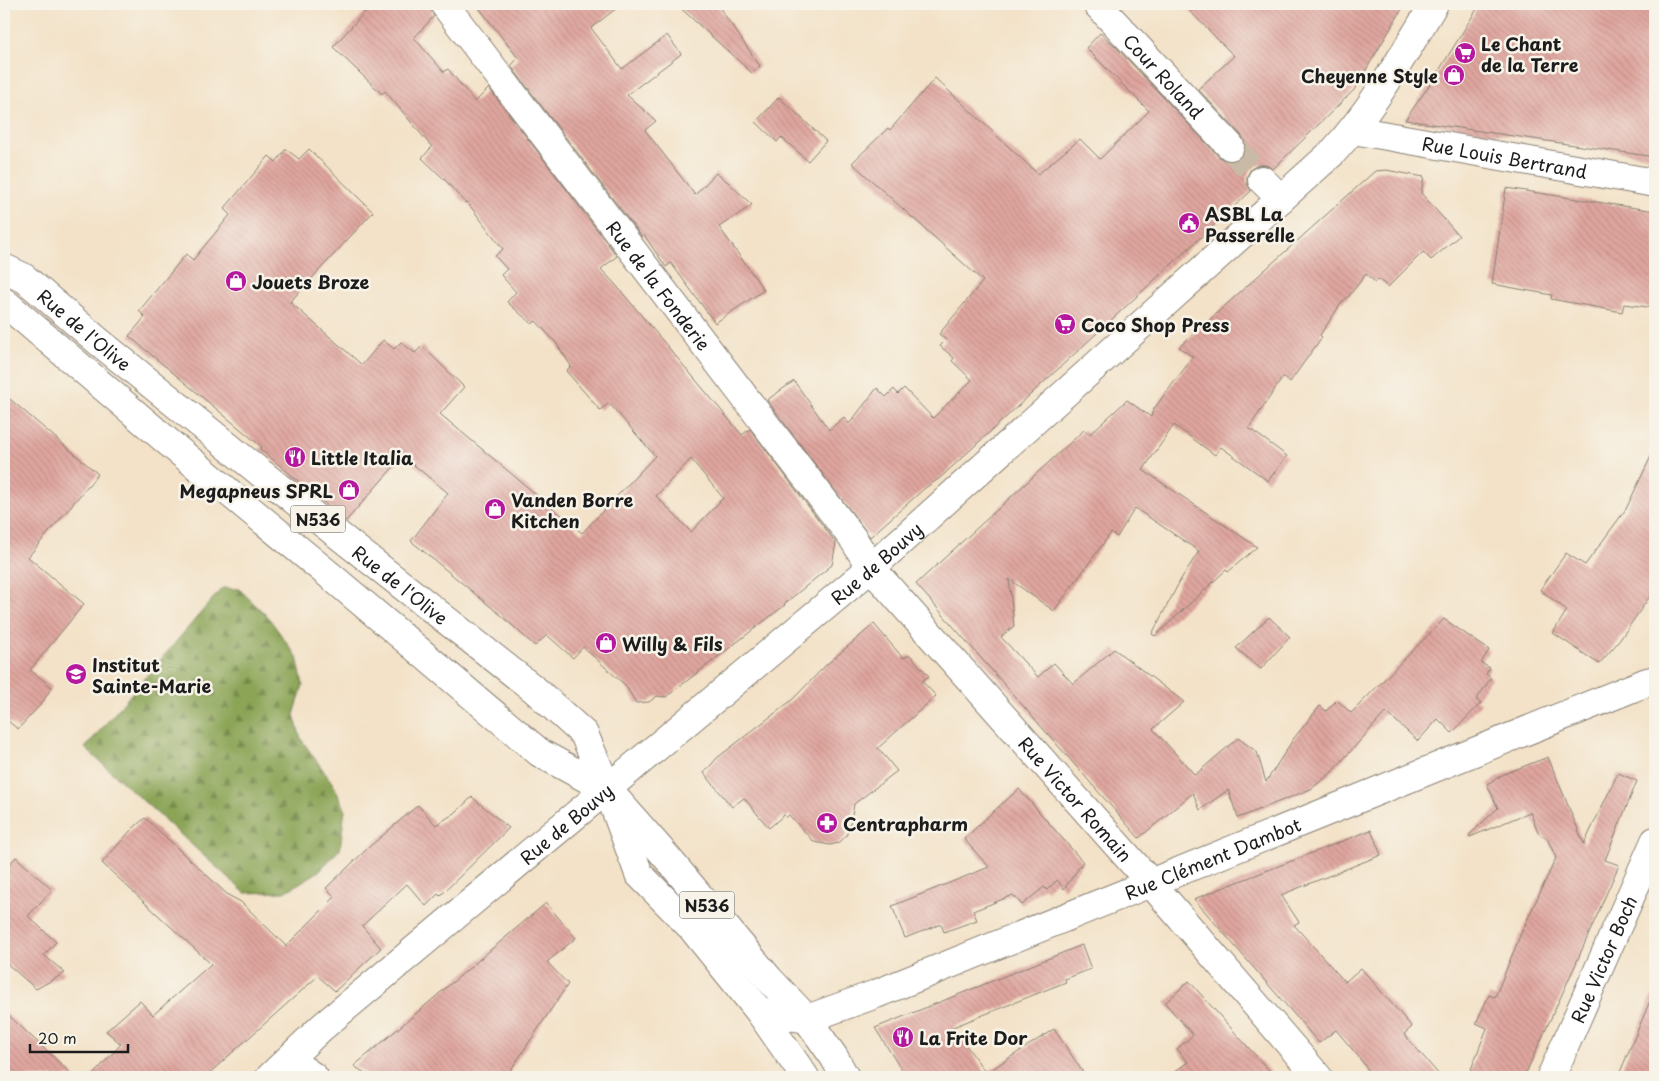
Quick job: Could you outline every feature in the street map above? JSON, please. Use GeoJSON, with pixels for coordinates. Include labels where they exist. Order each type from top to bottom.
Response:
{"type":"FeatureCollection","features":[{"type":"Feature","properties":{"kind":"street","name":"Rue de la Fonderie"},"geometry":{"type":"LineString","coordinates":[[444,4],[854,540],[871,568]]}},
{"type":"Feature","properties":{"kind":"street","name":"Cour Roland"},"geometry":{"type":"LineString","coordinates":[[1097,4],[1230,146]]}},
{"type":"Feature","properties":{"kind":"street","name":"Rue de Bouvy"},"geometry":{"type":"LineString","coordinates":[[279,1069],[321,1028],[608,790],[871,568],[1333,152],[1353,130],[1382,89],[1434,4]]}},
{"type":"Feature","properties":{"kind":"street","name":"Rue Louis Bertrand"},"geometry":{"type":"LineString","coordinates":[[1353,130],[1655,183]]}},
{"type":"Feature","properties":{"kind":"street"},"geometry":{"type":"LineString","coordinates":[[1262,180],[1281,199]]}},
{"type":"Feature","properties":{"kind":"street","name":"Rue de l'Olive"},"geometry":{"type":"LineString","coordinates":[[4,268],[23,277],[98,341],[311,514],[535,690],[584,734],[640,874],[692,928],[758,1011]]}},
{"type":"Feature","properties":{"kind":"street","name":"Rue de l'Olive"},"geometry":{"type":"LineString","coordinates":[[4,302],[540,753],[608,790],[769,979],[807,1019]]}},
{"type":"Feature","properties":{"kind":"street","name":"Rue Victor Romain"},"geometry":{"type":"LineString","coordinates":[[871,568],[1150,882],[1318,1077]]}},
{"type":"Feature","properties":{"kind":"street","name":"Rue Clément Dambot"},"geometry":{"type":"LineString","coordinates":[[758,1011],[807,1019],[876,994],[1653,677]]}},
{"type":"Feature","properties":{"kind":"street","name":"Rue Victor Boch"},"geometry":{"type":"LineString","coordinates":[[1551,1077],[1655,841]]}},
{"type":"Feature","properties":{"kind":"street","name":"N536"},"geometry":{"type":"LineString","coordinates":[[758,1011],[805,1077]]}},
{"type":"Feature","properties":{"kind":"street","name":"N536"},"geometry":{"type":"LineString","coordinates":[[807,1019],[846,1077]]}},
{"type":"Feature","properties":{"kind":"street"},"geometry":{"type":"LineString","coordinates":[[279,1069],[314,1077]]}},
{"type":"Feature","properties":{"kind":"green space"},"geometry":{"type":"Polygon","coordinates":[[[222,588],[239,589],[268,617],[297,657],[303,685],[294,715],[301,739],[333,784],[345,809],[340,849],[318,872],[285,892],[245,893],[85,748],[222,588]]]}},
{"type":"Feature","properties":{"kind":"building"},"geometry":{"type":"Polygon","coordinates":[[[372,4],[429,4],[434,16],[414,38],[444,72],[448,69],[475,102],[489,88],[617,256],[601,269],[742,435],[750,429],[836,543],[832,565],[785,605],[666,697],[657,696],[649,702],[636,703],[626,686],[583,647],[573,658],[547,635],[535,646],[502,616],[411,541],[448,493],[403,456],[346,521],[260,449],[262,447],[129,336],[145,317],[139,311],[186,254],[193,260],[230,215],[224,209],[269,156],[276,162],[286,149],[299,159],[309,149],[373,212],[290,302],[362,365],[383,340],[394,349],[401,342],[415,353],[422,346],[464,387],[440,414],[582,533],[655,456],[609,403],[600,410],[566,371],[571,366],[556,343],[536,321],[532,324],[507,302],[516,292],[501,275],[507,269],[495,256],[503,249],[467,202],[465,203],[422,158],[432,147],[385,91],[382,94],[333,47],[372,4]],[[691,459],[656,496],[691,532],[723,498],[691,459]]]}},
{"type":"Feature","properties":{"kind":"building"},"geometry":{"type":"Polygon","coordinates":[[[476,4],[622,4],[591,28],[622,69],[667,35],[681,54],[627,95],[656,121],[645,130],[695,195],[716,173],[752,205],[719,227],[764,290],[715,323],[671,263],[666,267],[644,235],[642,237],[511,66],[518,58],[476,4]]]}},
{"type":"Feature","properties":{"kind":"building"},"geometry":{"type":"Polygon","coordinates":[[[676,4],[717,4],[760,66],[752,73],[676,4]]]}},
{"type":"Feature","properties":{"kind":"building"},"geometry":{"type":"Polygon","coordinates":[[[1183,4],[1405,4],[1354,90],[1273,169],[1266,165],[1258,165],[1251,169],[1247,176],[1247,184],[1251,191],[940,478],[925,488],[870,537],[767,400],[794,381],[829,430],[844,417],[849,424],[877,388],[886,397],[894,389],[898,394],[904,388],[933,418],[972,380],[952,361],[954,358],[940,346],[946,340],[939,334],[983,281],[852,163],[888,128],[890,130],[935,78],[1038,174],[1080,139],[1100,159],[1149,111],[1086,48],[1100,33],[1115,46],[1219,157],[1226,161],[1234,161],[1240,158],[1245,151],[1245,142],[1241,135],[1198,89],[1234,56],[1183,4]]]}},
{"type":"Feature","properties":{"kind":"building"},"geometry":{"type":"Polygon","coordinates":[[[1480,4],[1637,4],[1643,8],[1655,9],[1655,157],[1405,120],[1435,77],[1480,4]]]}},
{"type":"Feature","properties":{"kind":"building"},"geometry":{"type":"Polygon","coordinates":[[[779,97],[826,141],[808,161],[781,137],[777,142],[756,122],[779,97]]]}},
{"type":"Feature","properties":{"kind":"building"},"geometry":{"type":"Polygon","coordinates":[[[1386,170],[1424,177],[1421,193],[1459,236],[1431,260],[1423,252],[1388,287],[1378,279],[1375,282],[1366,274],[1342,302],[1320,335],[1322,337],[1290,382],[1283,377],[1249,428],[1287,456],[1268,481],[1221,447],[1215,455],[1174,425],[1143,470],[1257,547],[1228,572],[1226,570],[1155,636],[1152,634],[1181,579],[1199,551],[1135,508],[1117,537],[1111,533],[1054,611],[1009,579],[1014,626],[1001,637],[1038,677],[1054,663],[1073,684],[1114,649],[1184,702],[1153,729],[1195,775],[1238,738],[1257,752],[1266,782],[1294,738],[1320,706],[1326,711],[1337,700],[1351,713],[1444,619],[1489,650],[1481,663],[1490,668],[1486,674],[1491,678],[1476,700],[1481,703],[1452,733],[1438,719],[1418,741],[1386,712],[1330,774],[1311,789],[1238,818],[1228,790],[1200,810],[1193,793],[1139,838],[916,584],[1084,430],[1090,434],[1127,400],[1151,417],[1153,410],[1193,357],[1179,347],[1375,171],[1386,170]]]}},
{"type":"Feature","properties":{"kind":"building"},"geometry":{"type":"Polygon","coordinates":[[[1506,188],[1655,211],[1655,308],[1624,304],[1622,312],[1551,299],[1552,295],[1492,284],[1506,188]]]}},
{"type":"Feature","properties":{"kind":"building"},"geometry":{"type":"Polygon","coordinates":[[[4,394],[98,474],[28,557],[84,604],[30,670],[52,687],[42,703],[18,729],[4,718],[4,394]]]}},
{"type":"Feature","properties":{"kind":"building"},"geometry":{"type":"Polygon","coordinates":[[[1655,448],[1655,589],[1619,641],[1599,664],[1553,633],[1567,610],[1540,590],[1566,553],[1585,565],[1626,509],[1655,448]]]}},
{"type":"Feature","properties":{"kind":"building"},"geometry":{"type":"Polygon","coordinates":[[[1269,617],[1290,637],[1261,669],[1236,648],[1269,617]]]}},
{"type":"Feature","properties":{"kind":"building"},"geometry":{"type":"Polygon","coordinates":[[[874,624],[903,658],[910,655],[929,676],[922,681],[936,696],[878,748],[897,771],[854,804],[846,836],[839,843],[830,845],[814,842],[789,815],[786,818],[784,815],[769,828],[744,798],[732,807],[704,773],[717,758],[792,700],[826,665],[874,624]]]}},
{"type":"Feature","properties":{"kind":"building"},"geometry":{"type":"Polygon","coordinates":[[[1548,757],[1584,844],[1618,773],[1637,781],[1605,860],[1619,865],[1524,1077],[1468,1077],[1487,1028],[1476,1023],[1489,995],[1495,997],[1522,931],[1556,858],[1547,838],[1539,834],[1530,812],[1470,837],[1469,835],[1498,808],[1487,784],[1504,774],[1548,757]]]}},
{"type":"Feature","properties":{"kind":"building"},"geometry":{"type":"Polygon","coordinates":[[[1019,789],[1083,862],[1064,889],[1057,880],[1047,890],[1044,887],[1022,905],[1013,895],[973,911],[977,920],[944,932],[941,924],[905,938],[892,906],[989,867],[964,839],[1019,789]]]}},
{"type":"Feature","properties":{"kind":"building"},"geometry":{"type":"Polygon","coordinates":[[[472,797],[509,828],[440,896],[438,894],[426,906],[407,884],[362,926],[381,948],[335,991],[318,976],[205,1077],[91,1077],[121,1044],[106,1031],[140,1001],[153,1015],[211,964],[102,863],[131,830],[145,818],[228,895],[241,902],[286,946],[335,897],[326,888],[368,848],[418,805],[436,825],[455,813],[472,797]]]}},
{"type":"Feature","properties":{"kind":"building"},"geometry":{"type":"Polygon","coordinates":[[[1371,830],[1381,855],[1281,895],[1299,922],[1294,925],[1345,982],[1361,968],[1412,1027],[1404,1034],[1441,1077],[1373,1077],[1336,1030],[1319,1043],[1194,899],[1371,830]]]}},
{"type":"Feature","properties":{"kind":"building"},"geometry":{"type":"Polygon","coordinates":[[[16,857],[52,890],[28,916],[56,942],[44,955],[65,973],[36,989],[4,961],[4,870],[16,857]]]}},
{"type":"Feature","properties":{"kind":"building"},"geometry":{"type":"Polygon","coordinates":[[[546,903],[576,938],[547,962],[568,984],[506,1077],[371,1077],[354,1066],[546,903]]]}},
{"type":"Feature","properties":{"kind":"building"},"geometry":{"type":"Polygon","coordinates":[[[1082,945],[1091,969],[1065,979],[1066,982],[953,1027],[986,1073],[1054,1029],[1086,1077],[906,1077],[875,1028],[1082,945]]]}},
{"type":"Feature","properties":{"kind":"building"},"geometry":{"type":"Polygon","coordinates":[[[1189,981],[1275,1077],[1167,1077],[1188,1062],[1177,1049],[1193,1035],[1165,1003],[1189,981]]]}},
{"type":"Feature","properties":{"kind":"building"},"geometry":{"type":"Polygon","coordinates":[[[1655,989],[1655,1077],[1618,1077],[1655,989]]]}},
{"type":"Feature","properties":{"kind":"building"},"geometry":{"type":"Polygon","coordinates":[[[4,1011],[75,1077],[4,1077],[4,1011]]]}},
{"type":"Feature","properties":{"kind":"tunnel"},"geometry":{"type":"LineString","coordinates":[[1230,146],[1262,180]]}},
{"type":"Feature","properties":{"kind":"place","name":"Le Chant de la Terre"},"geometry":{"type":"Point","coordinates":[1465,53]}},
{"type":"Feature","properties":{"kind":"place","name":"Cheyenne Style"},"geometry":{"type":"Point","coordinates":[1454,75]}},
{"type":"Feature","properties":{"kind":"place","name":"ASBL La Passerelle"},"geometry":{"type":"Point","coordinates":[1189,223]}},
{"type":"Feature","properties":{"kind":"place","name":"Jouets Broze"},"geometry":{"type":"Point","coordinates":[236,281]}},
{"type":"Feature","properties":{"kind":"place","name":"Coco Shop Press"},"geometry":{"type":"Point","coordinates":[1065,324]}},
{"type":"Feature","properties":{"kind":"place","name":"Little Italia"},"geometry":{"type":"Point","coordinates":[295,457]}},
{"type":"Feature","properties":{"kind":"place","name":"Megapneus SPRL"},"geometry":{"type":"Point","coordinates":[349,490]}},
{"type":"Feature","properties":{"kind":"place","name":"Vanden Borre Kitchen"},"geometry":{"type":"Point","coordinates":[495,509]}},
{"type":"Feature","properties":{"kind":"place","name":"Willy & Fils"},"geometry":{"type":"Point","coordinates":[606,643]}},
{"type":"Feature","properties":{"kind":"place","name":"Institut Sainte-Marie"},"geometry":{"type":"Point","coordinates":[76,674]}},
{"type":"Feature","properties":{"kind":"place","name":"Centrapharm"},"geometry":{"type":"Point","coordinates":[827,823]}},
{"type":"Feature","properties":{"kind":"place","name":"La Frite Dor"},"geometry":{"type":"Point","coordinates":[903,1037]}}]}
